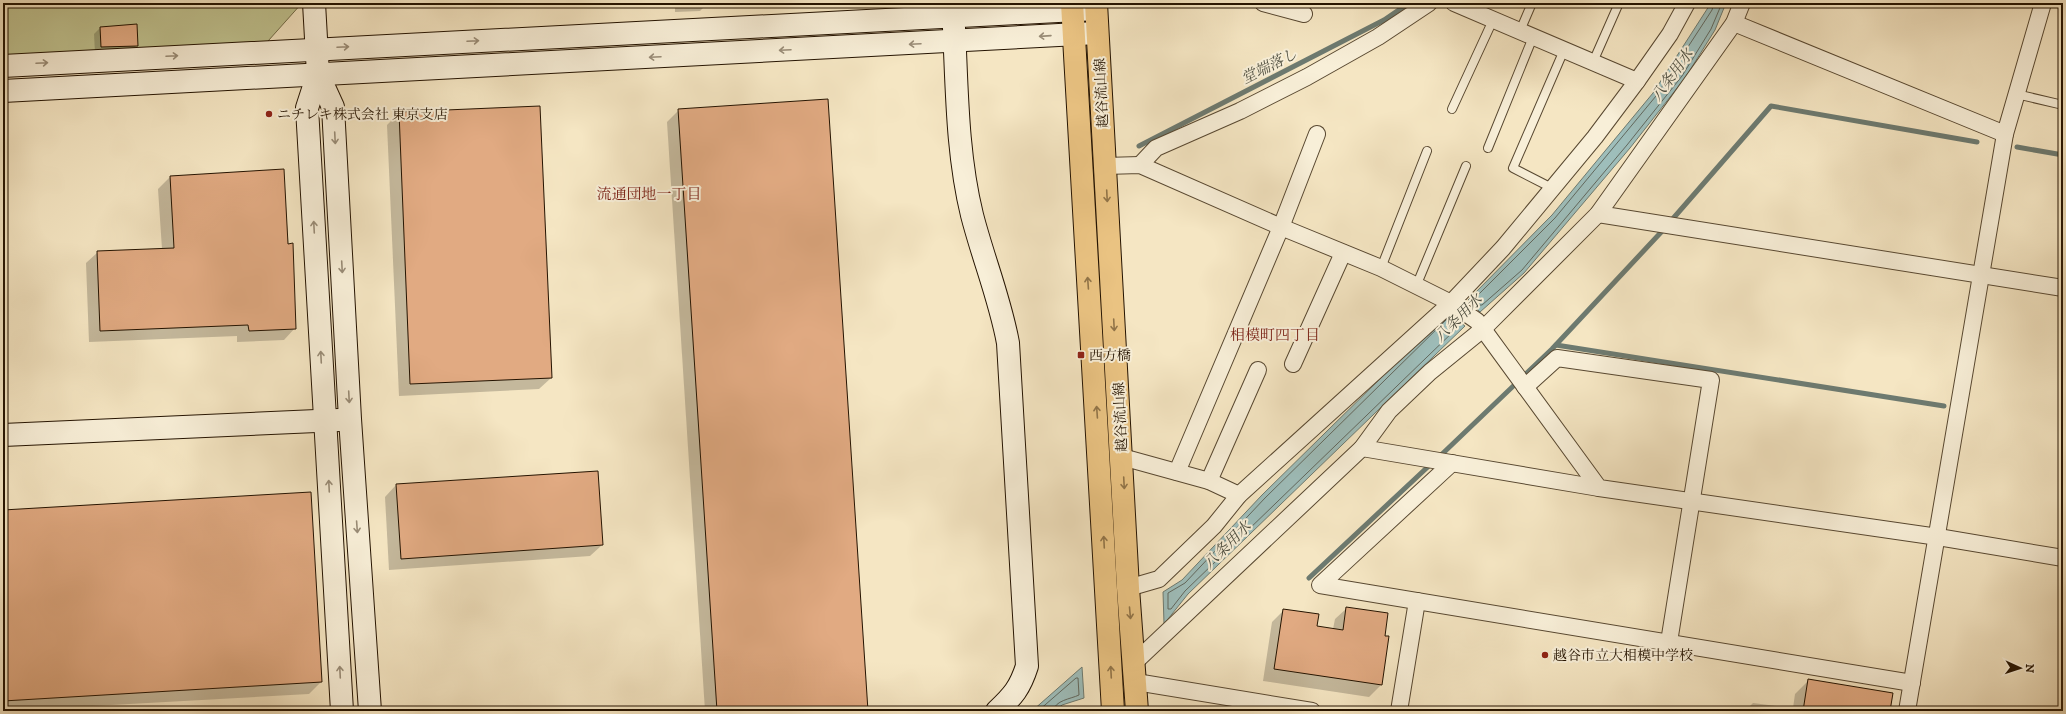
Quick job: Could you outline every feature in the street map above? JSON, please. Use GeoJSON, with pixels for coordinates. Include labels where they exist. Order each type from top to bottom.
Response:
{"type":"FeatureCollection","features":[{"type":"Feature","properties":{"kind":"main road","name":"越谷流山線"},"geometry":{"type":"LineString","coordinates":[[1096,6],[1122,457],[1128,588],[1137,711]]}},
{"type":"Feature","properties":{"kind":"main road","name":"越谷流山線"},"geometry":{"type":"LineString","coordinates":[[1072,7],[1113,711]]}},
{"type":"Feature","properties":{"kind":"street"},"geometry":{"type":"LineString","coordinates":[[314,3],[318,74],[333,107],[350,419],[370,711]]}},
{"type":"Feature","properties":{"kind":"street"},"geometry":{"type":"LineString","coordinates":[[1263,3],[1304,14]]}},
{"type":"Feature","properties":{"kind":"street"},"geometry":{"type":"LineString","coordinates":[[1140,165],[1156,148],[1240,111],[1307,77],[1378,37],[1428,3]]}},
{"type":"Feature","properties":{"kind":"street"},"geometry":{"type":"LineString","coordinates":[[1454,3],[1637,81]]}},
{"type":"Feature","properties":{"kind":"street"},"geometry":{"type":"LineString","coordinates":[[1128,588],[1159,579],[1214,526],[1239,494],[1454,305],[1595,137],[1670,34],[1687,3]]}},
{"type":"Feature","properties":{"kind":"street"},"geometry":{"type":"LineString","coordinates":[[1135,673],[1362,448],[1389,411],[1598,214],[1734,23],[1742,3]]}},
{"type":"Feature","properties":{"kind":"street"},"geometry":{"type":"LineString","coordinates":[[1907,711],[1938,537],[2005,134],[2043,3]]}},
{"type":"Feature","properties":{"kind":"street"},"geometry":{"type":"LineString","coordinates":[[3,66],[316,48],[953,17],[1096,6]]}},
{"type":"Feature","properties":{"kind":"street"},"geometry":{"type":"LineString","coordinates":[[953,17],[964,175],[972,215],[1003,316],[1008,343],[1027,666],[1022,682],[1015,695],[997,711]]}},
{"type":"Feature","properties":{"kind":"street"},"geometry":{"type":"LineString","coordinates":[[1734,23],[2005,134]]}},
{"type":"Feature","properties":{"kind":"street"},"geometry":{"type":"LineString","coordinates":[[3,91],[954,42],[1098,33]]}},
{"type":"Feature","properties":{"kind":"street"},"geometry":{"type":"LineString","coordinates":[[318,74],[307,108],[342,711]]}},
{"type":"Feature","properties":{"kind":"street"},"geometry":{"type":"LineString","coordinates":[[1177,472],[1281,227],[1317,134]]}},
{"type":"Feature","properties":{"kind":"street"},"geometry":{"type":"LineString","coordinates":[[1105,166],[1140,165],[1281,227],[1417,284],[1454,305],[1480,325],[1599,488]]}},
{"type":"Feature","properties":{"kind":"street"},"geometry":{"type":"LineString","coordinates":[[1598,214],[2063,288]]}},
{"type":"Feature","properties":{"kind":"street"},"geometry":{"type":"LineString","coordinates":[[1293,364],[1343,253]]}},
{"type":"Feature","properties":{"kind":"street"},"geometry":{"type":"LineString","coordinates":[[1525,387],[1557,358],[1711,380],[1669,642]]}},
{"type":"Feature","properties":{"kind":"street"},"geometry":{"type":"LineString","coordinates":[[1209,481],[1258,370]]}},
{"type":"Feature","properties":{"kind":"street"},"geometry":{"type":"LineString","coordinates":[[3,435],[350,419]]}},
{"type":"Feature","properties":{"kind":"street"},"geometry":{"type":"LineString","coordinates":[[1362,448],[1599,488],[1692,500],[1938,537],[2063,558]]}},
{"type":"Feature","properties":{"kind":"street"},"geometry":{"type":"LineString","coordinates":[[1122,457],[1209,481],[1239,494]]}},
{"type":"Feature","properties":{"kind":"street"},"geometry":{"type":"LineString","coordinates":[[1452,463],[1320,585],[1912,683]]}},
{"type":"Feature","properties":{"kind":"street"},"geometry":{"type":"LineString","coordinates":[[1399,711],[1417,601]]}},
{"type":"Feature","properties":{"kind":"street"},"geometry":{"type":"LineString","coordinates":[[1135,673],[1312,711]]}},
{"type":"Feature","properties":{"kind":"lane"},"geometry":{"type":"LineString","coordinates":[[1488,148],[1526,34],[1532,3]]}},
{"type":"Feature","properties":{"kind":"lane"},"geometry":{"type":"LineString","coordinates":[[1593,62],[1619,3]]}},
{"type":"Feature","properties":{"kind":"lane"},"geometry":{"type":"LineString","coordinates":[[1452,109],[1492,20]]}},
{"type":"Feature","properties":{"kind":"lane"},"geometry":{"type":"LineString","coordinates":[[1552,188],[1513,168],[1564,50]]}},
{"type":"Feature","properties":{"kind":"lane"},"geometry":{"type":"LineString","coordinates":[[2016,94],[2063,105]]}},
{"type":"Feature","properties":{"kind":"lane"},"geometry":{"type":"LineString","coordinates":[[1381,268],[1427,151]]}},
{"type":"Feature","properties":{"kind":"lane"},"geometry":{"type":"LineString","coordinates":[[1417,284],[1466,166]]}},
{"type":"Feature","properties":{"kind":"green space"},"geometry":{"type":"Polygon","coordinates":[[[3,3],[302,3],[260,50],[3,59],[3,3]]]}},
{"type":"Feature","properties":{"kind":"water","name":"八条用水"},"geometry":{"type":"Polygon","coordinates":[[[1711,3],[1726,3],[1715,30],[1685,78],[1630,148],[1524,273],[1480,312],[1468,300],[1552,215],[1653,93],[1711,3]]]}},
{"type":"Feature","properties":{"kind":"water","name":"八条用水"},"geometry":{"type":"Polygon","coordinates":[[[1447,313],[1465,326],[1188,594],[1164,624],[1163,592],[1182,580],[1262,495],[1447,313]]]}},
{"type":"Feature","properties":{"kind":"water"},"geometry":{"type":"Polygon","coordinates":[[[1082,667],[1084,698],[1062,705],[1055,711],[1032,711],[1082,667]]]}},
{"type":"Feature","properties":{"kind":"building"},"geometry":{"type":"Polygon","coordinates":[[[137,24],[138,46],[101,47],[100,27],[137,24]]]}},
{"type":"Feature","properties":{"kind":"building"},"geometry":{"type":"Polygon","coordinates":[[[828,99],[868,711],[717,711],[678,109],[828,99]]]}},
{"type":"Feature","properties":{"kind":"building"},"geometry":{"type":"Polygon","coordinates":[[[540,106],[552,378],[410,384],[399,112],[540,106]]]}},
{"type":"Feature","properties":{"kind":"building"},"geometry":{"type":"Polygon","coordinates":[[[284,169],[288,244],[293,243],[296,329],[249,331],[248,325],[100,331],[97,251],[174,248],[170,176],[284,169]]]}},
{"type":"Feature","properties":{"kind":"building"},"geometry":{"type":"Polygon","coordinates":[[[598,471],[603,545],[401,559],[396,484],[598,471]]]}},
{"type":"Feature","properties":{"kind":"building"},"geometry":{"type":"Polygon","coordinates":[[[311,492],[322,682],[3,701],[3,510],[311,492]]]}},
{"type":"Feature","properties":{"kind":"building"},"geometry":{"type":"Polygon","coordinates":[[[1346,607],[1388,613],[1385,636],[1389,636],[1382,685],[1274,669],[1283,609],[1319,614],[1317,626],[1343,630],[1346,607]]]}},
{"type":"Feature","properties":{"kind":"building"},"geometry":{"type":"Polygon","coordinates":[[[1808,679],[1893,693],[1890,711],[1803,711],[1808,679]]]}},
{"type":"Feature","properties":{"kind":"waterway","name":"堂端落し"},"geometry":{"type":"LineString","coordinates":[[1139,146],[1384,20],[1409,3]]}},
{"type":"Feature","properties":{"kind":"waterway"},"geometry":{"type":"LineString","coordinates":[[1670,222],[1771,106],[1977,142]]}},
{"type":"Feature","properties":{"kind":"waterway"},"geometry":{"type":"LineString","coordinates":[[2017,147],[2063,155]]}},
{"type":"Feature","properties":{"kind":"waterway"},"geometry":{"type":"LineString","coordinates":[[1439,457],[1552,349],[1665,228]]}},
{"type":"Feature","properties":{"kind":"waterway"},"geometry":{"type":"LineString","coordinates":[[1556,345],[1944,406]]}},
{"type":"Feature","properties":{"kind":"waterway"},"geometry":{"type":"LineString","coordinates":[[1309,578],[1433,462]]}},
{"type":"Feature","properties":{"kind":"place","name":"ニチレキ株式会社 東京支店"},"geometry":{"type":"Point","coordinates":[269,114]}},
{"type":"Feature","properties":{"kind":"place","name":"西方橋"},"geometry":{"type":"Point","coordinates":[1081,355]}},
{"type":"Feature","properties":{"kind":"place","name":"越谷市立大相模中学校"},"geometry":{"type":"Point","coordinates":[1545,655]}},
{"type":"Feature","properties":{"kind":"district","name":"流通団地一丁目"},"geometry":{"type":"Point","coordinates":[649,194]}},
{"type":"Feature","properties":{"kind":"district","name":"相模町四丁目"},"geometry":{"type":"Point","coordinates":[1275,335]}}]}
